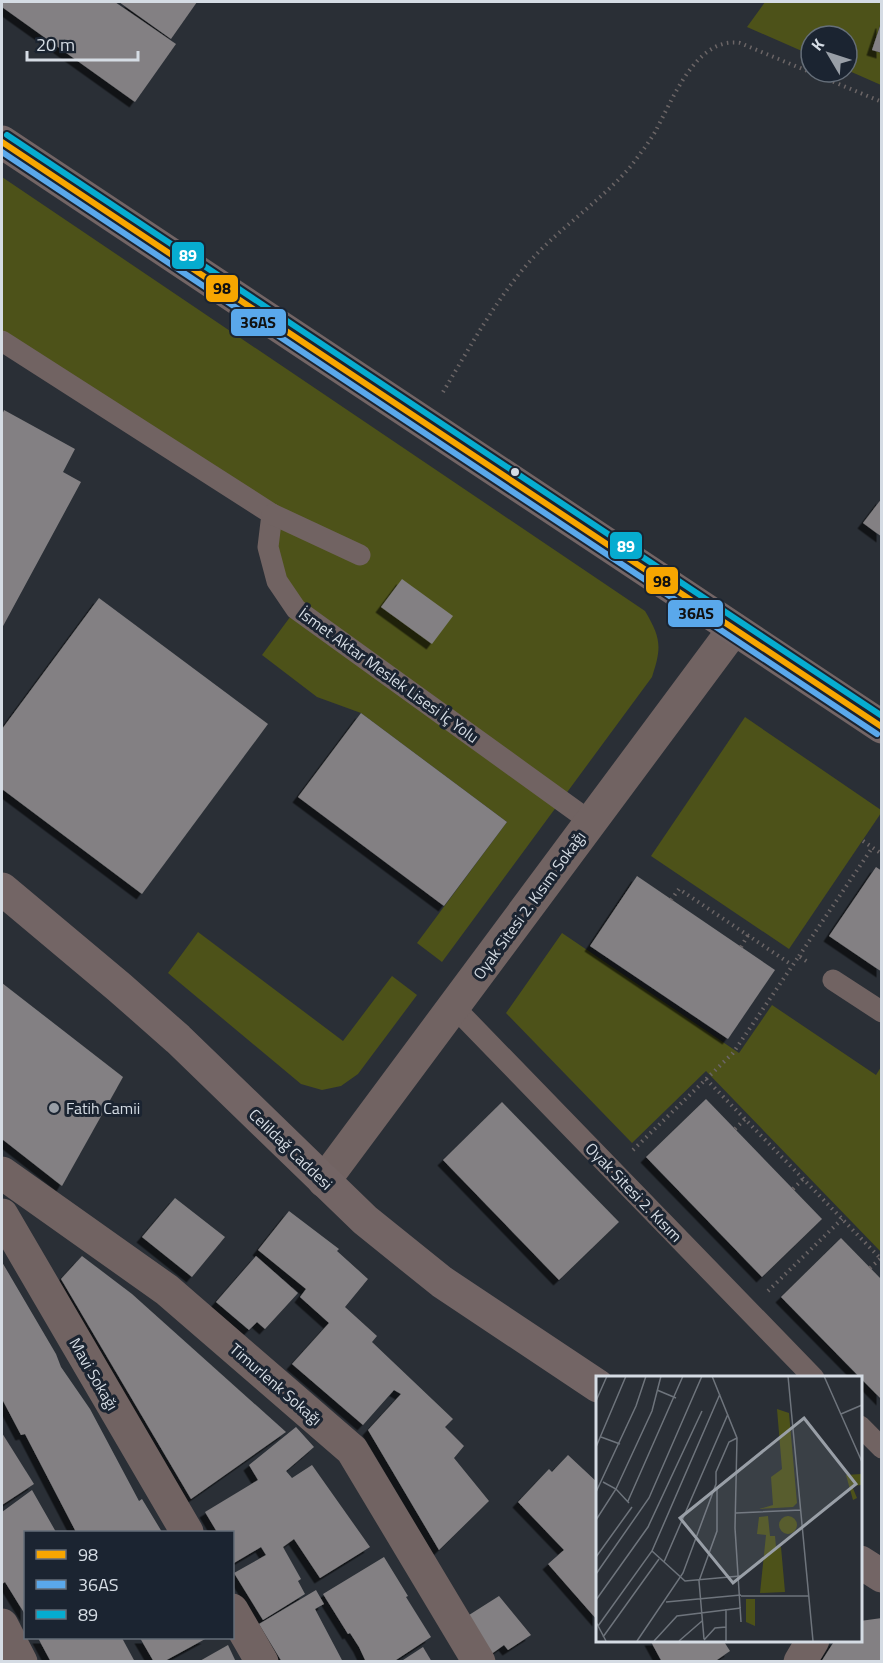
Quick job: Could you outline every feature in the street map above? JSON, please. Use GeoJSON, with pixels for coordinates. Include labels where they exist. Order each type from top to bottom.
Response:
{"type":"FeatureCollection","features":[{"type":"Feature","properties":{"kind":"main road"},"geometry":{"type":"LineString","coordinates":[[2,142],[882,727]]}},
{"type":"Feature","properties":{"kind":"main road","name":"Celildağ Caddesi"},"geometry":{"type":"LineString","coordinates":[[2,889],[119,987],[178,1040],[365,1220],[442,1282],[596,1385]]}},
{"type":"Feature","properties":{"kind":"main road"},"geometry":{"type":"LineString","coordinates":[[862,1563],[882,1575]]}},
{"type":"Feature","properties":{"kind":"street","name":"Oyak Sitesi 2. Kısım Sokağı"},"geometry":{"type":"LineString","coordinates":[[324,1181],[734,629]]}},
{"type":"Feature","properties":{"kind":"street","name":"Timurlenk Sokağı"},"geometry":{"type":"LineString","coordinates":[[2,1173],[167,1290],[352,1450],[479,1662]]}},
{"type":"Feature","properties":{"kind":"street","name":"Mavi Sokağı"},"geometry":{"type":"LineString","coordinates":[[2,1215],[186,1531]]}},
{"type":"Feature","properties":{"kind":"street"},"geometry":{"type":"LineString","coordinates":[[234,1613],[262,1662]]}},
{"type":"Feature","properties":{"kind":"street"},"geometry":{"type":"LineString","coordinates":[[2,1625],[21,1662]]}},
{"type":"Feature","properties":{"kind":"street"},"geometry":{"type":"LineString","coordinates":[[800,1662],[812,1642]]}},
{"type":"Feature","properties":{"kind":"lane"},"geometry":{"type":"LineString","coordinates":[[2,341],[272,514],[360,555]]}},
{"type":"Feature","properties":{"kind":"lane","name":"İsmet Aktar Meslek Lisesi İç Yolu"},"geometry":{"type":"LineString","coordinates":[[272,514],[268,546],[271,558],[277,581],[296,609],[591,822]]}},
{"type":"Feature","properties":{"kind":"lane"},"geometry":{"type":"LineString","coordinates":[[833,980],[882,1012]]}},
{"type":"Feature","properties":{"kind":"lane","name":"Oyak Sitesi 2. Kısım"},"geometry":{"type":"LineString","coordinates":[[454,1007],[812,1376]]}},
{"type":"Feature","properties":{"kind":"lane"},"geometry":{"type":"LineString","coordinates":[[862,1427],[882,1448]]}},
{"type":"Feature","properties":{"kind":"path"},"geometry":{"type":"LineString","coordinates":[[425,423],[502,296],[532,259],[602,197],[632,165],[653,135],[683,80],[705,54],[718,45],[730,41],[740,43],[882,102]]}},
{"type":"Feature","properties":{"kind":"path"},"geometry":{"type":"LineString","coordinates":[[863,841],[882,854]]}},
{"type":"Feature","properties":{"kind":"path"},"geometry":{"type":"LineString","coordinates":[[799,956],[872,848]]}},
{"type":"Feature","properties":{"kind":"path"},"geometry":{"type":"LineString","coordinates":[[612,1170],[733,1053],[792,965],[679,889],[671,900]]}},
{"type":"Feature","properties":{"kind":"path"},"geometry":{"type":"LineString","coordinates":[[741,947],[748,935]]}},
{"type":"Feature","properties":{"kind":"path"},"geometry":{"type":"LineString","coordinates":[[706,1079],[881,1260],[870,1268]]}},
{"type":"Feature","properties":{"kind":"path"},"geometry":{"type":"LineString","coordinates":[[735,1129],[745,1119]]}},
{"type":"Feature","properties":{"kind":"path"},"geometry":{"type":"LineString","coordinates":[[793,1189],[803,1179]]}},
{"type":"Feature","properties":{"kind":"path"},"geometry":{"type":"LineString","coordinates":[[748,1310],[842,1219]]}},
{"type":"Feature","properties":{"kind":"green space"},"geometry":{"type":"Polygon","coordinates":[[[765,2],[881,2],[881,22],[872,50],[881,53],[881,85],[859,75],[859,24],[799,24],[799,50],[747,27],[765,2]]]}},
{"type":"Feature","properties":{"kind":"green space"},"geometry":{"type":"Polygon","coordinates":[[[2,177],[645,611],[654,628],[658,643],[652,677],[442,962],[417,943],[507,822],[361,713],[317,697],[262,655],[296,609],[277,581],[271,514],[2,341],[2,177]]]}},
{"type":"Feature","properties":{"kind":"green space"},"geometry":{"type":"Polygon","coordinates":[[[745,717],[881,810],[789,949],[651,856],[745,717]]]}},
{"type":"Feature","properties":{"kind":"green space"},"geometry":{"type":"Polygon","coordinates":[[[198,932],[343,1041],[392,976],[417,995],[358,1074],[341,1086],[322,1090],[301,1084],[168,973],[198,932]]]}},
{"type":"Feature","properties":{"kind":"green space"},"geometry":{"type":"Polygon","coordinates":[[[562,933],[739,1053],[772,1005],[876,1075],[881,1067],[881,1252],[706,1071],[632,1143],[506,1013],[562,933]]]}},
{"type":"Feature","properties":{"kind":"building"},"geometry":{"type":"Polygon","coordinates":[[[2,2],[115,2],[176,44],[135,102],[2,7],[2,2]]]}},
{"type":"Feature","properties":{"kind":"building"},"geometry":{"type":"Polygon","coordinates":[[[119,2],[197,2],[171,39],[119,2]]]}},
{"type":"Feature","properties":{"kind":"building"},"geometry":{"type":"Polygon","coordinates":[[[882,23],[882,53],[872,50],[882,23]]]}},
{"type":"Feature","properties":{"kind":"building"},"geometry":{"type":"Polygon","coordinates":[[[4,410],[75,449],[63,472],[81,482],[2,628],[2,415],[4,410]]]}},
{"type":"Feature","properties":{"kind":"building"},"geometry":{"type":"Polygon","coordinates":[[[882,498],[882,537],[863,523],[882,498]]]}},
{"type":"Feature","properties":{"kind":"building"},"geometry":{"type":"Polygon","coordinates":[[[402,579],[453,616],[432,644],[381,607],[402,579]]]}},
{"type":"Feature","properties":{"kind":"building"},"geometry":{"type":"Polygon","coordinates":[[[99,598],[268,724],[142,894],[2,789],[2,729],[99,598]]]}},
{"type":"Feature","properties":{"kind":"building"},"geometry":{"type":"Polygon","coordinates":[[[361,713],[507,822],[444,906],[298,797],[361,713]]]}},
{"type":"Feature","properties":{"kind":"building"},"geometry":{"type":"Polygon","coordinates":[[[876,867],[882,871],[882,972],[829,936],[876,867]]]}},
{"type":"Feature","properties":{"kind":"building"},"geometry":{"type":"Polygon","coordinates":[[[637,876],[775,970],[728,1039],[590,946],[637,876]]]}},
{"type":"Feature","properties":{"kind":"building","name":"Fatih Camii"},"geometry":{"type":"Polygon","coordinates":[[[2,983],[123,1077],[62,1186],[2,1139],[2,983]]]}},
{"type":"Feature","properties":{"kind":"building"},"geometry":{"type":"Polygon","coordinates":[[[706,1099],[822,1219],[762,1277],[646,1157],[706,1099]]]}},
{"type":"Feature","properties":{"kind":"building"},"geometry":{"type":"Polygon","coordinates":[[[502,1102],[619,1222],[559,1280],[443,1160],[502,1102]]]}},
{"type":"Feature","properties":{"kind":"building"},"geometry":{"type":"Polygon","coordinates":[[[175,1198],[225,1237],[192,1277],[142,1237],[175,1198]]]}},
{"type":"Feature","properties":{"kind":"building"},"geometry":{"type":"Polygon","coordinates":[[[289,1211],[339,1249],[337,1251],[368,1279],[345,1307],[377,1336],[372,1342],[453,1419],[445,1427],[464,1446],[454,1458],[489,1501],[439,1550],[368,1430],[401,1394],[394,1390],[363,1425],[292,1364],[329,1323],[300,1297],[306,1289],[258,1250],[289,1211]]]}},
{"type":"Feature","properties":{"kind":"building"},"geometry":{"type":"Polygon","coordinates":[[[841,1238],[882,1280],[882,1400],[862,1380],[862,1376],[858,1376],[781,1297],[841,1238]]]}},
{"type":"Feature","properties":{"kind":"building"},"geometry":{"type":"Polygon","coordinates":[[[82,1256],[132,1294],[286,1432],[191,1499],[61,1279],[82,1256]]]}},
{"type":"Feature","properties":{"kind":"building"},"geometry":{"type":"Polygon","coordinates":[[[256,1256],[298,1293],[265,1329],[257,1322],[249,1330],[216,1302],[256,1256]]]}},
{"type":"Feature","properties":{"kind":"building"},"geometry":{"type":"Polygon","coordinates":[[[2,1262],[56,1354],[61,1367],[90,1409],[139,1501],[142,1499],[161,1531],[75,1531],[25,1434],[21,1435],[2,1399],[2,1262]]]}},
{"type":"Feature","properties":{"kind":"building"},"geometry":{"type":"Polygon","coordinates":[[[296,1427],[314,1447],[286,1471],[292,1478],[312,1465],[370,1547],[320,1578],[294,1539],[283,1547],[301,1579],[298,1581],[305,1594],[263,1620],[234,1573],[266,1555],[261,1547],[234,1563],[234,1531],[216,1531],[205,1512],[258,1480],[249,1465],[296,1427]]]}},
{"type":"Feature","properties":{"kind":"building"},"geometry":{"type":"Polygon","coordinates":[[[2,1433],[34,1484],[2,1505],[2,1433]]]}},
{"type":"Feature","properties":{"kind":"building"},"geometry":{"type":"Polygon","coordinates":[[[568,1455],[596,1481],[596,1619],[548,1564],[564,1550],[518,1502],[549,1469],[552,1472],[568,1455]]]}},
{"type":"Feature","properties":{"kind":"building"},"geometry":{"type":"Polygon","coordinates":[[[32,1490],[55,1531],[24,1531],[24,1613],[5,1582],[2,1584],[2,1512],[32,1490]]]}},
{"type":"Feature","properties":{"kind":"building"},"geometry":{"type":"Polygon","coordinates":[[[384,1557],[431,1637],[393,1662],[366,1662],[359,1647],[323,1594],[384,1557]]]}},
{"type":"Feature","properties":{"kind":"building"},"geometry":{"type":"Polygon","coordinates":[[[316,1590],[324,1604],[315,1609],[343,1662],[282,1662],[259,1624],[316,1590]]]}},
{"type":"Feature","properties":{"kind":"building"},"geometry":{"type":"Polygon","coordinates":[[[499,1596],[531,1635],[508,1650],[504,1645],[483,1660],[458,1622],[499,1596]]]}},
{"type":"Feature","properties":{"kind":"building"},"geometry":{"type":"Polygon","coordinates":[[[882,1618],[882,1662],[821,1662],[834,1642],[862,1642],[862,1621],[882,1618]]]}},
{"type":"Feature","properties":{"kind":"building"},"geometry":{"type":"Polygon","coordinates":[[[39,1639],[123,1639],[135,1662],[51,1662],[39,1639]]]}},
{"type":"Feature","properties":{"kind":"building"},"geometry":{"type":"Polygon","coordinates":[[[141,1639],[205,1639],[163,1662],[154,1662],[141,1639]]]}},
{"type":"Feature","properties":{"kind":"building"},"geometry":{"type":"Polygon","coordinates":[[[651,1642],[724,1642],[730,1651],[714,1662],[662,1662],[651,1642]]]}},
{"type":"Feature","properties":{"kind":"building"},"geometry":{"type":"Polygon","coordinates":[[[228,1645],[236,1662],[198,1662],[228,1645]]]}},
{"type":"Feature","properties":{"kind":"building"},"geometry":{"type":"Polygon","coordinates":[[[423,1647],[432,1662],[400,1662],[423,1647]]]}},
{"type":"Feature","properties":{"kind":"transit line","name":"89"},"geometry":{"type":"LineString","coordinates":[[7,135],[882,716]]}},
{"type":"Feature","properties":{"kind":"transit line","name":"98"},"geometry":{"type":"LineString","coordinates":[[2,142],[882,727]]}},
{"type":"Feature","properties":{"kind":"transit line","name":"36AS"},"geometry":{"type":"LineString","coordinates":[[2,152],[877,734]]}},
{"type":"Feature","properties":{"kind":"place","name":"Fatih Camii"},"geometry":{"type":"Point","coordinates":[54,1108]}}]}
